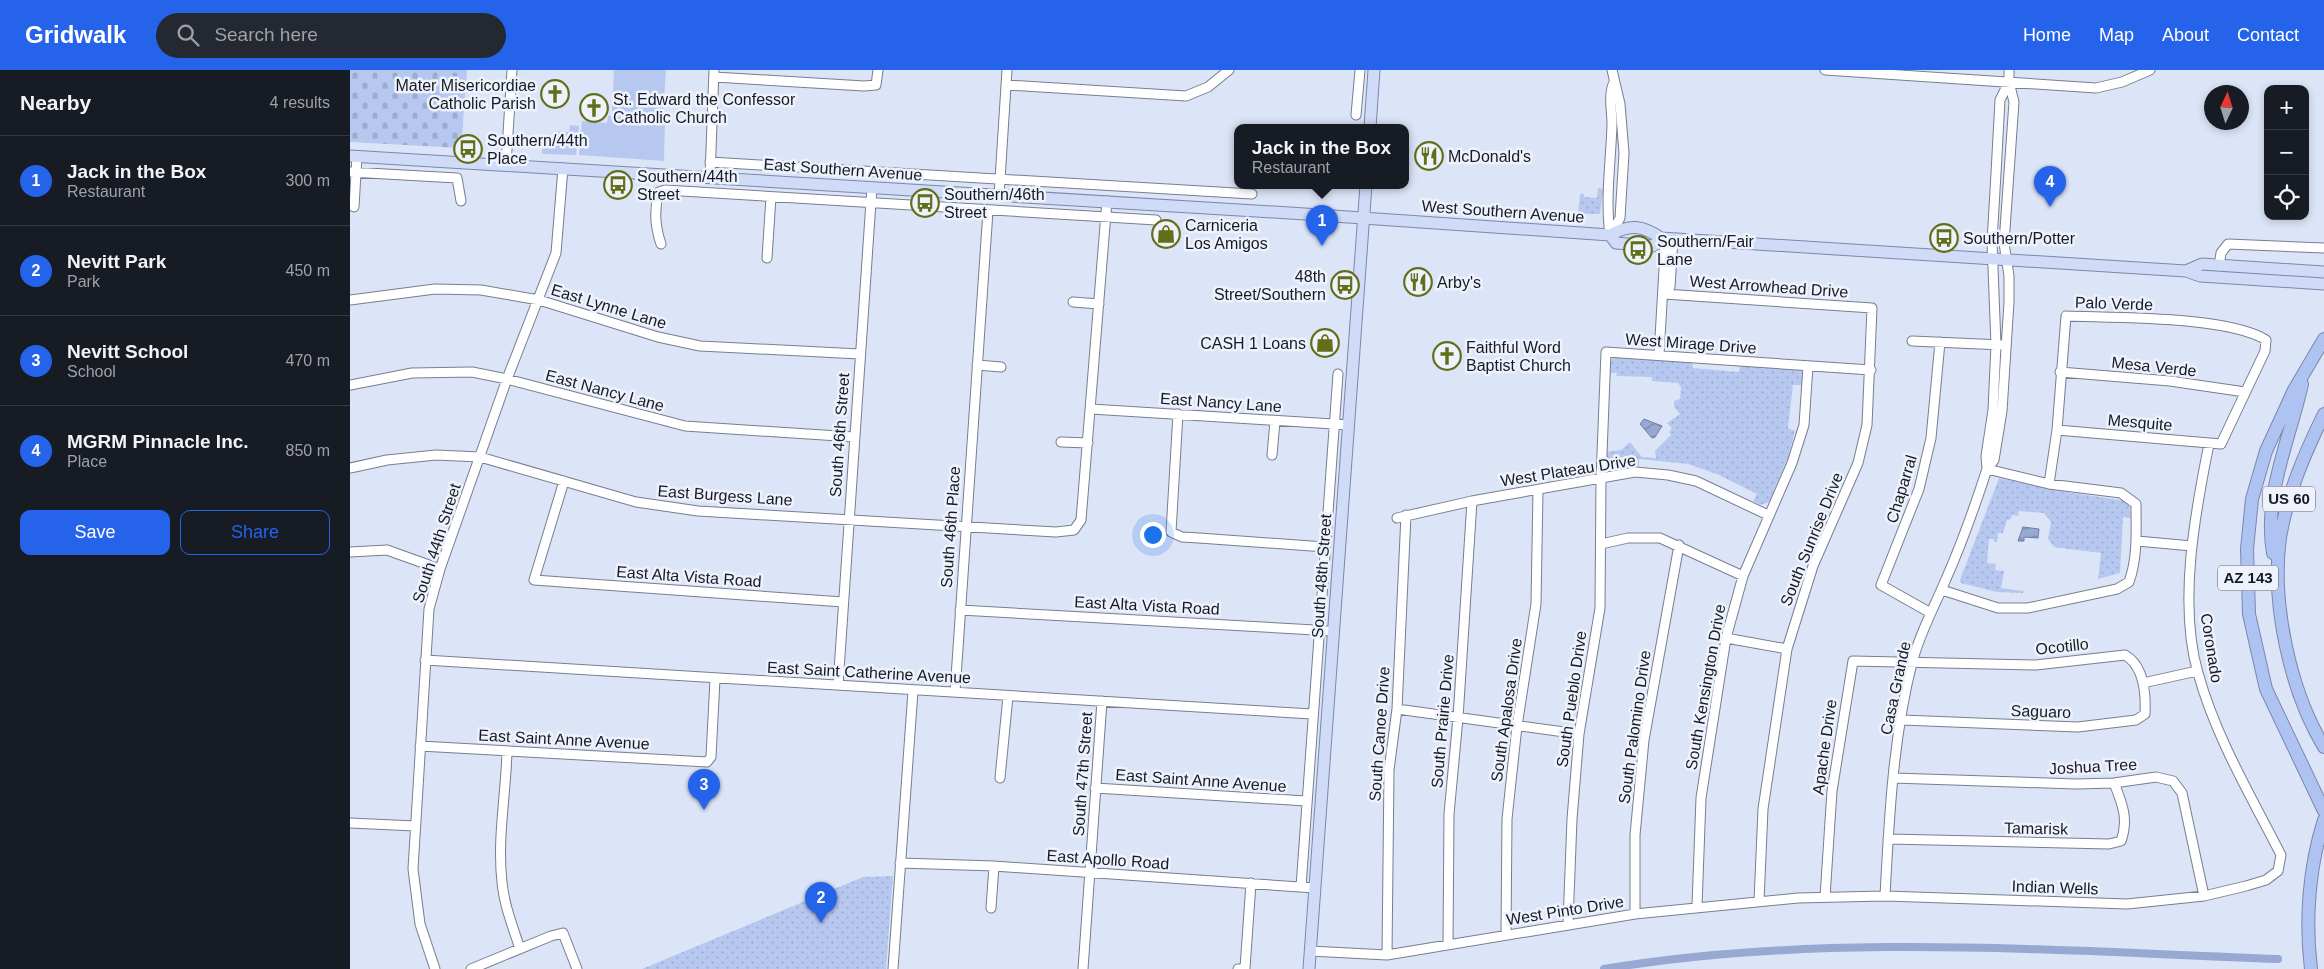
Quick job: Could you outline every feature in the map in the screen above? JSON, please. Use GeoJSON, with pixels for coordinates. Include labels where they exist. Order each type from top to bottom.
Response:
{"type":"FeatureCollection","features":[{"type":"Feature","properties":{"kind":"highway","name":"AZ 143"},"geometry":{"type":"LineString","coordinates":[[2324,339],[2306,369],[2266,450],[2252,498],[2247,549],[2249,614],[2266,689],[2324,811]]}},
{"type":"Feature","properties":{"kind":"highway"},"geometry":{"type":"LineString","coordinates":[[2279,590],[2272,546],[2273,500],[2282,456],[2295,419],[2306,369]]}},
{"type":"Feature","properties":{"kind":"highway","name":"US 60"},"geometry":{"type":"LineString","coordinates":[[2324,414],[2306,450],[2291,493],[2280,538],[2279,590],[2289,658],[2310,718],[2324,747]]}},
{"type":"Feature","properties":{"kind":"highway"},"geometry":{"type":"LineString","coordinates":[[2311,969],[2310,888],[2324,820]]}},
{"type":"Feature","properties":{"kind":"main road"},"geometry":{"type":"LineString","coordinates":[[1370,124],[1374,70]]}},
{"type":"Feature","properties":{"kind":"main road","name":"East Southern Avenue"},"geometry":{"type":"LineString","coordinates":[[354,156],[1364,217]]}},
{"type":"Feature","properties":{"kind":"main road","name":"South 48th Street"},"geometry":{"type":"LineString","coordinates":[[1308,969],[1366,189]]}},
{"type":"Feature","properties":{"kind":"main road","name":"West Southern Avenue"},"geometry":{"type":"LineString","coordinates":[[1364,217],[1610,235],[1624,227],[1647,229],[1667,238],[2186,270],[2200,276],[2324,284]]}},
{"type":"Feature","properties":{"kind":"main road","name":"West Southern Avenue"},"geometry":{"type":"LineString","coordinates":[[1610,235],[1616,243],[1653,246],[1667,238]]}},
{"type":"Feature","properties":{"kind":"main road","name":"West Southern Avenue"},"geometry":{"type":"LineString","coordinates":[[2186,270],[2202,264],[2324,272]]}},
{"type":"Feature","properties":{"kind":"street"},"geometry":{"type":"LineString","coordinates":[[506,165],[512,70]]}},
{"type":"Feature","properties":{"kind":"street"},"geometry":{"type":"LineString","coordinates":[[710,177],[714,74],[876,85],[878,70]]}},
{"type":"Feature","properties":{"kind":"street"},"geometry":{"type":"LineString","coordinates":[[999,195],[1007,70]]}},
{"type":"Feature","properties":{"kind":"street"},"geometry":{"type":"LineString","coordinates":[[1006,85],[1186,96],[1208,87],[1229,70]]}},
{"type":"Feature","properties":{"kind":"street"},"geometry":{"type":"LineString","coordinates":[[1356,115],[1360,70]]}},
{"type":"Feature","properties":{"kind":"street"},"geometry":{"type":"LineString","coordinates":[[1610,235],[1620,218],[1624,162],[1620,104],[1612,70]]}},
{"type":"Feature","properties":{"kind":"street"},"geometry":{"type":"LineString","coordinates":[[1825,70],[2096,88],[2122,82],[2150,70]]}},
{"type":"Feature","properties":{"kind":"street"},"geometry":{"type":"LineString","coordinates":[[2009,70],[2009,82]]}},
{"type":"Feature","properties":{"kind":"street"},"geometry":{"type":"LineString","coordinates":[[1610,235],[1607,216],[1612,123],[1611,90],[1614,82]]}},
{"type":"Feature","properties":{"kind":"street","name":"Casa Grande"},"geometry":{"type":"LineString","coordinates":[[1885,896],[1894,778],[1912,663],[1930,612],[1942,590],[1962,541],[1987,469],[1994,460],[2002,411],[2001,345],[1992,242],[2000,100],[2009,82]]}},
{"type":"Feature","properties":{"kind":"street","name":"Casa Grande"},"geometry":{"type":"LineString","coordinates":[[2001,345],[2009,302],[2007,260],[2004,243],[2014,102],[2009,82]]}},
{"type":"Feature","properties":{"kind":"street"},"geometry":{"type":"LineString","coordinates":[[354,156],[354,207]]}},
{"type":"Feature","properties":{"kind":"street","name":"East Southern Avenue"},"geometry":{"type":"LineString","coordinates":[[710,162],[1252,194]]}},
{"type":"Feature","properties":{"kind":"street","name":"South 44th Street"},"geometry":{"type":"LineString","coordinates":[[435,969],[420,924],[413,869],[429,609],[440,569],[507,379],[556,253],[563,168]]}},
{"type":"Feature","properties":{"kind":"street"},"geometry":{"type":"LineString","coordinates":[[353,172],[457,178],[460,201]]}},
{"type":"Feature","properties":{"kind":"street","name":"South 46th Street"},"geometry":{"type":"LineString","coordinates":[[838,686],[872,187]]}},
{"type":"Feature","properties":{"kind":"street","name":"East Southern Avenue"},"geometry":{"type":"LineString","coordinates":[[661,244],[656,228],[659,192],[665,190],[1156,220]]}},
{"type":"Feature","properties":{"kind":"street"},"geometry":{"type":"LineString","coordinates":[[768,258],[771,197]]}},
{"type":"Feature","properties":{"kind":"street"},"geometry":{"type":"LineString","coordinates":[[1061,442],[1088,443],[1107,201]]}},
{"type":"Feature","properties":{"kind":"street","name":"South 46th Place"},"geometry":{"type":"LineString","coordinates":[[955,692],[988,211]]}},
{"type":"Feature","properties":{"kind":"street"},"geometry":{"type":"LineString","coordinates":[[1660,355],[1667,238]]}},
{"type":"Feature","properties":{"kind":"street"},"geometry":{"type":"LineString","coordinates":[[1664,294],[1670,287],[1667,238]]}},
{"type":"Feature","properties":{"kind":"street"},"geometry":{"type":"LineString","coordinates":[[2219,266],[2221,253],[2228,244],[2324,248]]}},
{"type":"Feature","properties":{"kind":"street"},"geometry":{"type":"LineString","coordinates":[[1645,245],[1656,252],[1664,266]]}},
{"type":"Feature","properties":{"kind":"street","name":"East Lynne Lane"},"geometry":{"type":"LineString","coordinates":[[350,300],[436,289],[480,290],[538,300],[658,338],[700,346],[860,354]]}},
{"type":"Feature","properties":{"kind":"street","name":"West Arrowhead Drive"},"geometry":{"type":"LineString","coordinates":[[1664,294],[1872,308]]}},
{"type":"Feature","properties":{"kind":"street"},"geometry":{"type":"LineString","coordinates":[[1073,302],[1099,304]]}},
{"type":"Feature","properties":{"kind":"street","name":"South Sunrise Drive"},"geometry":{"type":"LineString","coordinates":[[1759,901],[1763,809],[1787,649],[1811,573],[1858,464],[1867,424],[1872,308]]}},
{"type":"Feature","properties":{"kind":"street","name":"Palo Verde"},"geometry":{"type":"LineString","coordinates":[[2049,484],[2057,430],[2060,372],[2066,316],[2175,321],[2222,326],[2256,333],[2266,340],[2265,351],[2246,392]]}},
{"type":"Feature","properties":{"kind":"street"},"geometry":{"type":"LineString","coordinates":[[1912,341],[2001,345]]}},
{"type":"Feature","properties":{"kind":"street","name":"Chaparral"},"geometry":{"type":"LineString","coordinates":[[1930,612],[1881,586],[1919,489],[1931,438],[1940,342]]}},
{"type":"Feature","properties":{"kind":"street","name":"West Mirage Drive"},"geometry":{"type":"LineString","coordinates":[[1601,479],[1606,352],[1870,370]]}},
{"type":"Feature","properties":{"kind":"street"},"geometry":{"type":"LineString","coordinates":[[977,365],[1002,367]]}},
{"type":"Feature","properties":{"kind":"street","name":"South Kensington Drive"},"geometry":{"type":"LineString","coordinates":[[1697,906],[1701,798],[1726,638],[1743,576],[1792,463],[1804,425],[1808,366]]}},
{"type":"Feature","properties":{"kind":"street","name":"East Nancy Lane"},"geometry":{"type":"LineString","coordinates":[[350,384],[412,373],[472,372],[507,379],[685,426],[854,437]]}},
{"type":"Feature","properties":{"kind":"street","name":"Mesa Verde"},"geometry":{"type":"LineString","coordinates":[[2060,372],[2170,381],[2246,392]]}},
{"type":"Feature","properties":{"kind":"street","name":"South 48th Street"},"geometry":{"type":"LineString","coordinates":[[1301,887],[1338,374]]}},
{"type":"Feature","properties":{"kind":"street","name":"Mesquite"},"geometry":{"type":"LineString","coordinates":[[2057,430],[2221,444],[2246,392]]}},
{"type":"Feature","properties":{"kind":"street","name":"East Nancy Lane"},"geometry":{"type":"LineString","coordinates":[[1091,408],[1349,425]]}},
{"type":"Feature","properties":{"kind":"street"},"geometry":{"type":"LineString","coordinates":[[1178,414],[1171,532],[1182,536],[1199,538],[1325,547]]}},
{"type":"Feature","properties":{"kind":"street"},"geometry":{"type":"LineString","coordinates":[[1272,455],[1275,420]]}},
{"type":"Feature","properties":{"kind":"street","name":"East Burgess Lane"},"geometry":{"type":"LineString","coordinates":[[350,468],[387,460],[436,455],[480,457],[636,502],[698,511],[848,518],[1056,532],[1074,530],[1081,520],[1088,443]]}},
{"type":"Feature","properties":{"kind":"street","name":"Coronado"},"geometry":{"type":"LineString","coordinates":[[2209,444],[2192,546],[2190,628],[2197,671],[2221,740],[2281,855],[2278,870]]}},
{"type":"Feature","properties":{"kind":"street"},"geometry":{"type":"LineString","coordinates":[[1942,590],[1998,608],[2028,608],[2117,589],[2129,582],[2134,569],[2137,541],[2136,504],[2121,493],[2049,484],[1987,469]]}},
{"type":"Feature","properties":{"kind":"street","name":"West Plateau Drive"},"geometry":{"type":"LineString","coordinates":[[1401,516],[1472,501],[1635,472],[1668,474],[1696,481],[1768,515]]}},
{"type":"Feature","properties":{"kind":"street","name":"South Pueblo Drive"},"geometry":{"type":"LineString","coordinates":[[1568,923],[1572,819],[1579,734],[1600,608],[1601,479]]}},
{"type":"Feature","properties":{"kind":"street","name":"East Alta Vista Road"},"geometry":{"type":"LineString","coordinates":[[564,481],[534,580],[843,602]]}},
{"type":"Feature","properties":{"kind":"street","name":"South Apalosa Drive"},"geometry":{"type":"LineString","coordinates":[[1506,934],[1506,819],[1517,726],[1536,604],[1538,490]]}},
{"type":"Feature","properties":{"kind":"street","name":"South Prairie Drive"},"geometry":{"type":"LineString","coordinates":[[1448,944],[1449,814],[1458,718],[1472,501]]}},
{"type":"Feature","properties":{"kind":"street","name":"South Canoe Drive"},"geometry":{"type":"LineString","coordinates":[[1387,955],[1389,770],[1397,709],[1401,516]]}},
{"type":"Feature","properties":{"kind":"street"},"geometry":{"type":"LineString","coordinates":[[1601,544],[1628,538],[1660,538],[1743,576]]}},
{"type":"Feature","properties":{"kind":"street"},"geometry":{"type":"LineString","coordinates":[[2137,541],[2192,546]]}},
{"type":"Feature","properties":{"kind":"street","name":"South Palomino Drive"},"geometry":{"type":"LineString","coordinates":[[1635,914],[1635,835],[1644,740],[1679,546]]}},
{"type":"Feature","properties":{"kind":"street"},"geometry":{"type":"LineString","coordinates":[[350,552],[387,550],[440,569]]}},
{"type":"Feature","properties":{"kind":"street","name":"East Alta Vista Road"},"geometry":{"type":"LineString","coordinates":[[960,610],[1333,631]]}},
{"type":"Feature","properties":{"kind":"street"},"geometry":{"type":"LineString","coordinates":[[1726,638],[1787,649]]}},
{"type":"Feature","properties":{"kind":"street","name":"Ocotillo"},"geometry":{"type":"LineString","coordinates":[[1912,663],[2036,665],[2125,655],[2134,660],[2143,683]]}},
{"type":"Feature","properties":{"kind":"street","name":"East Saint Catherine Avenue"},"geometry":{"type":"LineString","coordinates":[[425,660],[1312,714]]}},
{"type":"Feature","properties":{"kind":"street","name":"Apache Drive"},"geometry":{"type":"LineString","coordinates":[[1825,897],[1832,791],[1853,661],[1912,663]]}},
{"type":"Feature","properties":{"kind":"street"},"geometry":{"type":"LineString","coordinates":[[2143,683],[2197,671]]}},
{"type":"Feature","properties":{"kind":"street","name":"East Saint Anne Avenue"},"geometry":{"type":"LineString","coordinates":[[420,746],[707,762],[711,757],[715,678]]}},
{"type":"Feature","properties":{"kind":"street","name":"Saguaro"},"geometry":{"type":"LineString","coordinates":[[1902,720],[2078,727],[2136,720],[2145,714],[2143,683]]}},
{"type":"Feature","properties":{"kind":"street"},"geometry":{"type":"LineString","coordinates":[[893,969],[913,691]]}},
{"type":"Feature","properties":{"kind":"street"},"geometry":{"type":"LineString","coordinates":[[1000,778],[1008,696]]}},
{"type":"Feature","properties":{"kind":"street","name":"South 47th Street"},"geometry":{"type":"LineString","coordinates":[[1083,969],[1102,701]]}},
{"type":"Feature","properties":{"kind":"street"},"geometry":{"type":"LineString","coordinates":[[1397,709],[1579,734]]}},
{"type":"Feature","properties":{"kind":"street"},"geometry":{"type":"LineString","coordinates":[[507,751],[500,858],[506,906],[520,949]]}},
{"type":"Feature","properties":{"kind":"street","name":"Joshua Tree"},"geometry":{"type":"LineString","coordinates":[[1894,778],[2076,784],[2114,783],[2156,776],[2173,781],[2182,793],[2204,896]]}},
{"type":"Feature","properties":{"kind":"street","name":"Tamarisk"},"geometry":{"type":"LineString","coordinates":[[1888,839],[2109,844],[2121,841],[2125,831],[2124,810],[2114,783]]}},
{"type":"Feature","properties":{"kind":"street","name":"East Saint Anne Avenue"},"geometry":{"type":"LineString","coordinates":[[1095,788],[1306,801]]}},
{"type":"Feature","properties":{"kind":"street"},"geometry":{"type":"LineString","coordinates":[[350,823],[415,826]]}},
{"type":"Feature","properties":{"kind":"street","name":"East Apollo Road"},"geometry":{"type":"LineString","coordinates":[[900,862],[994,866],[1314,888]]}},
{"type":"Feature","properties":{"kind":"street"},"geometry":{"type":"LineString","coordinates":[[991,908],[994,866]]}},
{"type":"Feature","properties":{"kind":"street","name":"Indian Wells"},"geometry":{"type":"LineString","coordinates":[[1825,897],[1885,896],[2127,904],[2204,896],[2266,880],[2278,870]]}},
{"type":"Feature","properties":{"kind":"street"},"geometry":{"type":"LineString","coordinates":[[1242,968],[1251,883]]}},
{"type":"Feature","properties":{"kind":"street","name":"West Pinto Drive"},"geometry":{"type":"LineString","coordinates":[[1310,951],[1387,955],[1568,923],[1635,914],[1697,906],[1825,897]]}},
{"type":"Feature","properties":{"kind":"street"},"geometry":{"type":"LineString","coordinates":[[475,968],[563,933],[578,969]]}},
{"type":"Feature","properties":{"kind":"green space"},"geometry":{"type":"Polygon","coordinates":[[[350,70],[467,70],[461,148],[350,142],[350,70]]]}},
{"type":"Feature","properties":{"kind":"green space"},"geometry":{"type":"Polygon","coordinates":[[[614,70],[666,70],[663,114],[612,111],[614,70]]]}},
{"type":"Feature","properties":{"kind":"green space"},"geometry":{"type":"Polygon","coordinates":[[[608,116],[665,119],[664,161],[579,155],[582,121],[607,123],[608,116]]]}},
{"type":"Feature","properties":{"kind":"green space"},"geometry":{"type":"Polygon","coordinates":[[[570,125],[579,126],[576,155],[542,154],[543,137],[553,137],[554,131],[569,132],[570,125]]]}},
{"type":"Feature","properties":{"kind":"green space"},"geometry":{"type":"Polygon","coordinates":[[[1598,188],[1603,189],[1600,214],[1578,214],[1580,194],[1584,194],[1584,197],[1597,198],[1598,188]]]}},
{"type":"Feature","properties":{"kind":"green space"},"geometry":{"type":"Polygon","coordinates":[[[1613,358],[1692,362],[1693,368],[1739,372],[1740,364],[1799,369],[1802,372],[1802,385],[1793,385],[1788,428],[1795,431],[1788,457],[1769,502],[1761,505],[1753,501],[1757,494],[1717,474],[1688,464],[1639,459],[1639,466],[1605,470],[1605,452],[1621,450],[1630,442],[1642,457],[1656,458],[1655,451],[1671,435],[1669,432],[1672,428],[1667,423],[1680,414],[1674,407],[1674,401],[1680,399],[1681,387],[1678,383],[1652,381],[1652,377],[1616,376],[1617,373],[1609,372],[1610,362],[1613,358]]]}},
{"type":"Feature","properties":{"kind":"green space"},"geometry":{"type":"Polygon","coordinates":[[[1999,478],[2053,490],[2126,501],[2129,505],[2131,518],[2123,517],[2120,573],[2098,579],[2101,553],[2054,547],[2048,539],[2051,522],[2044,513],[2019,511],[2018,516],[2012,515],[2011,519],[2007,520],[2003,533],[1998,533],[1997,542],[1994,542],[1994,539],[1989,539],[1987,563],[1996,564],[1995,570],[2004,571],[2001,588],[2023,591],[2023,593],[1997,592],[1961,583],[1960,580],[1999,478]]]}},
{"type":"Feature","properties":{"kind":"green space"},"geometry":{"type":"Polygon","coordinates":[[[893,876],[886,969],[642,969],[863,877],[893,876]]]}},
{"type":"Feature","properties":{"kind":"water"},"geometry":{"type":"Polygon","coordinates":[[[1644,419],[1662,426],[1655,437],[1652,438],[1640,424],[1644,419]]]}},
{"type":"Feature","properties":{"kind":"water"},"geometry":{"type":"Polygon","coordinates":[[[2023,527],[2039,529],[2038,538],[2024,537],[2024,541],[2018,541],[2023,527]]]}},
{"type":"Feature","properties":{"kind":"waterway"},"geometry":{"type":"LineString","coordinates":[[1604,969],[1688,958],[1771,951],[1856,947],[2025,949],[2278,959]]}},
{"type":"Feature","properties":{"kind":"place","name":"Mater Misericordiae Catholic Parish"},"geometry":{"type":"Point","coordinates":[555,94]}},
{"type":"Feature","properties":{"kind":"place","name":"St. Edward the Confessor Catholic Church"},"geometry":{"type":"Point","coordinates":[594,108]}},
{"type":"Feature","properties":{"kind":"place","name":"Southern/44th Place"},"geometry":{"type":"Point","coordinates":[468,149]}},
{"type":"Feature","properties":{"kind":"place","name":"McDonald's"},"geometry":{"type":"Point","coordinates":[1429,156]}},
{"type":"Feature","properties":{"kind":"place","name":"Southern/44th Street"},"geometry":{"type":"Point","coordinates":[618,185]}},
{"type":"Feature","properties":{"kind":"place","name":"Southern/46th Street"},"geometry":{"type":"Point","coordinates":[925,203]}},
{"type":"Feature","properties":{"kind":"place","name":"MGRM Pinnacle Inc."},"geometry":{"type":"Point","coordinates":[2050,207]}},
{"type":"Feature","properties":{"kind":"place","name":"Carniceria Los Amigos"},"geometry":{"type":"Point","coordinates":[1166,234]}},
{"type":"Feature","properties":{"kind":"place","name":"Southern/Potter"},"geometry":{"type":"Point","coordinates":[1944,238]}},
{"type":"Feature","properties":{"kind":"place","name":"Jack in the Box"},"geometry":{"type":"Point","coordinates":[1322,246]}},
{"type":"Feature","properties":{"kind":"place","name":"Southern/Fair Lane"},"geometry":{"type":"Point","coordinates":[1638,250]}},
{"type":"Feature","properties":{"kind":"place","name":"Arby's"},"geometry":{"type":"Point","coordinates":[1418,282]}},
{"type":"Feature","properties":{"kind":"place","name":"48th Street/Southern"},"geometry":{"type":"Point","coordinates":[1345,285]}},
{"type":"Feature","properties":{"kind":"place","name":"CASH 1 Loans"},"geometry":{"type":"Point","coordinates":[1325,343]}},
{"type":"Feature","properties":{"kind":"place","name":"Faithful Word Baptist Church"},"geometry":{"type":"Point","coordinates":[1447,356]}},
{"type":"Feature","properties":{"kind":"place","name":"Nevitt School"},"geometry":{"type":"Point","coordinates":[704,810]}},
{"type":"Feature","properties":{"kind":"place","name":"Nevitt Park"},"geometry":{"type":"Point","coordinates":[821,923]}}]}
